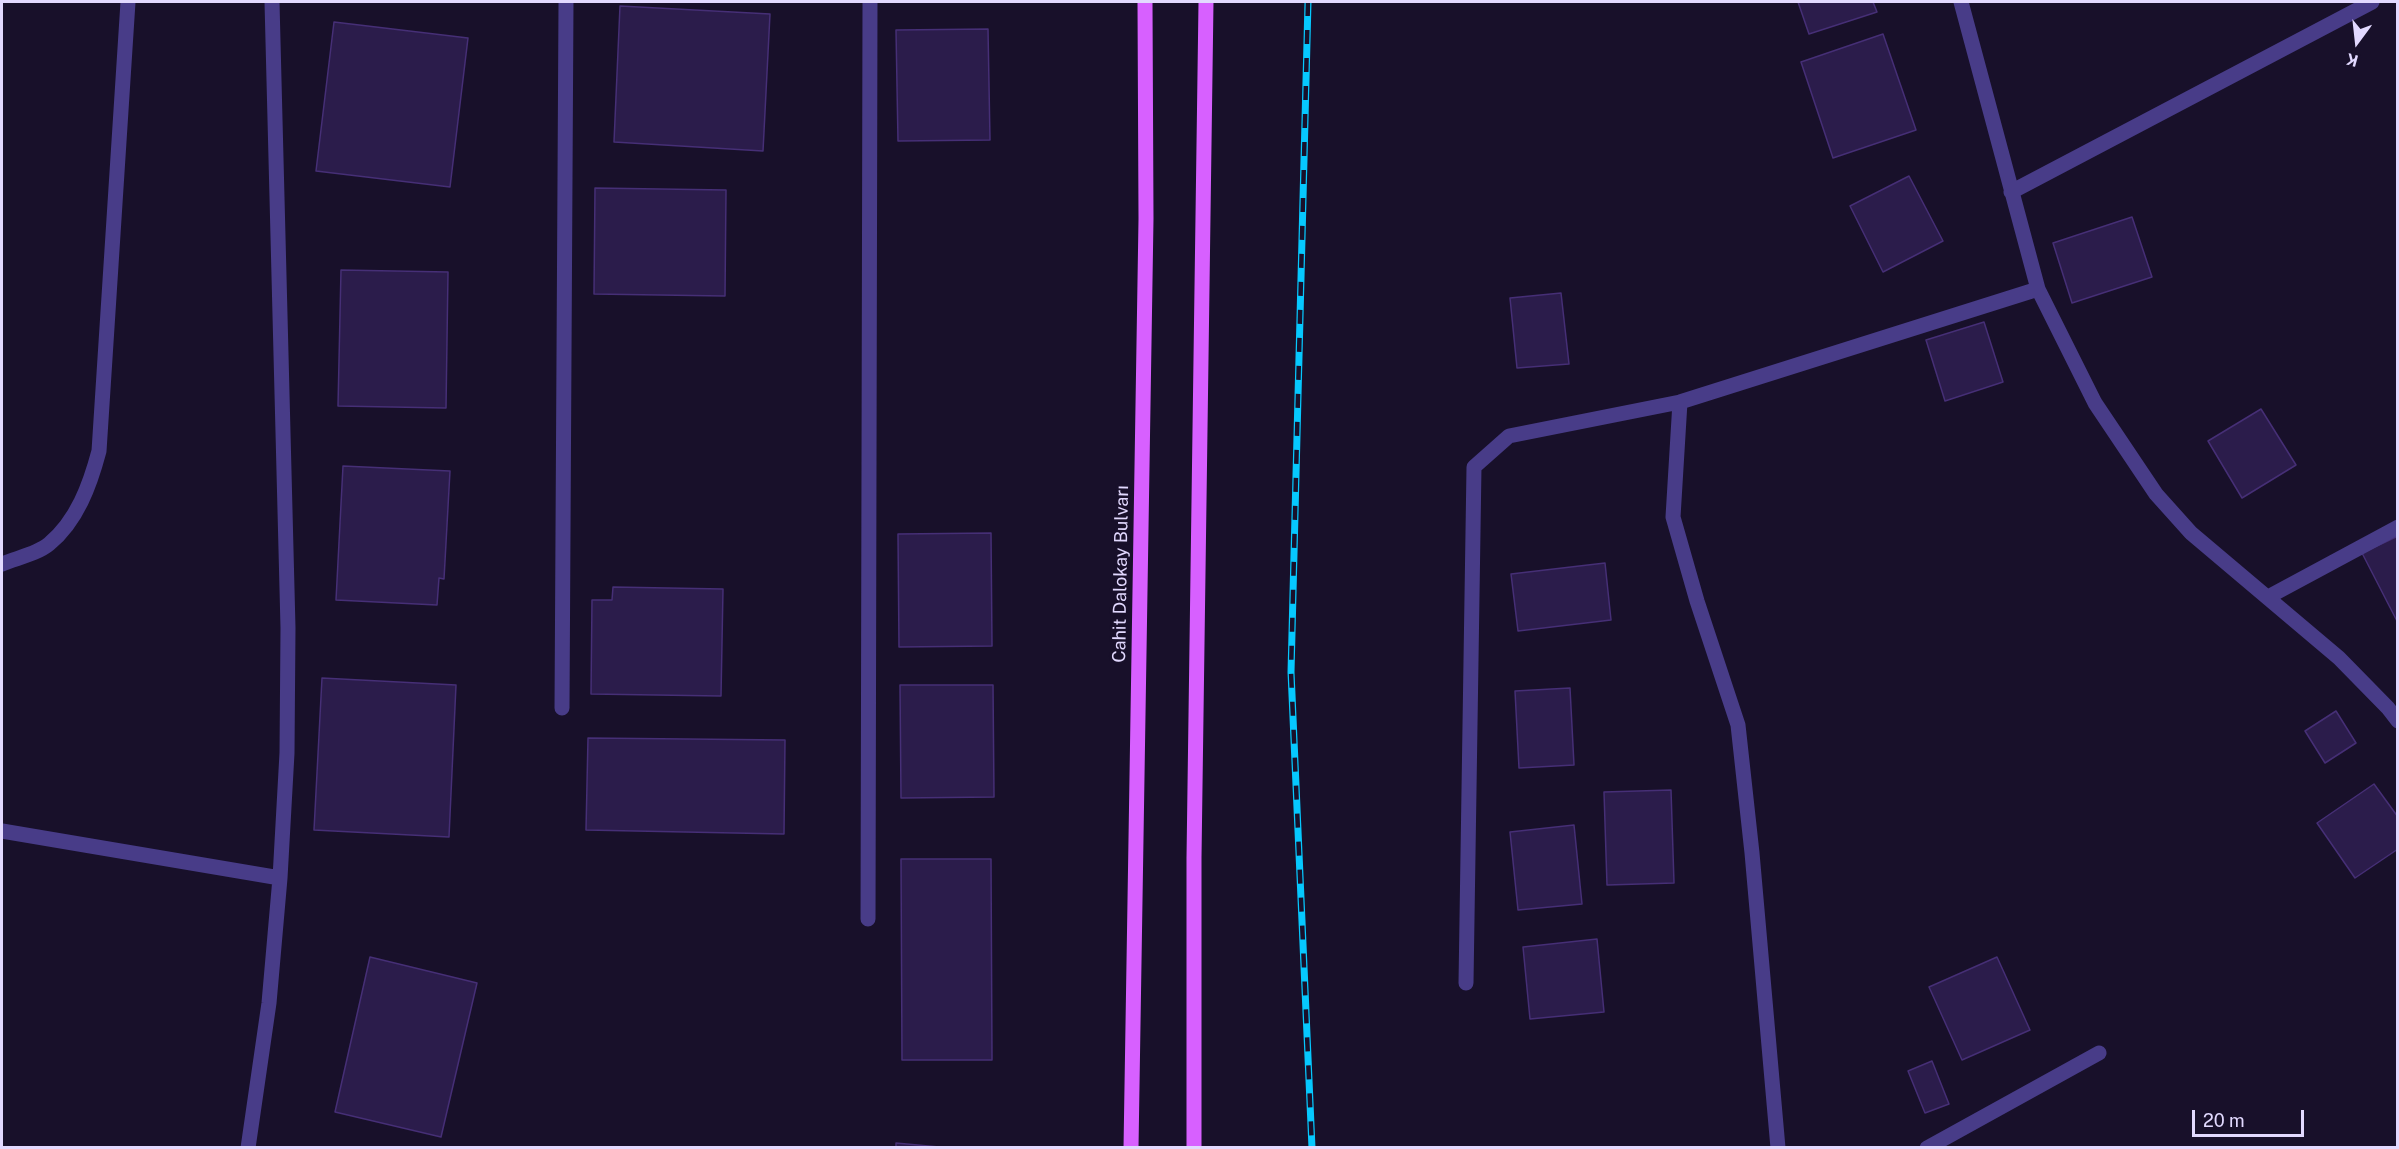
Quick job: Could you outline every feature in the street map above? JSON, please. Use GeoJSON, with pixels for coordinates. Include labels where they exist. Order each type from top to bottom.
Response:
{"type":"FeatureCollection","features":[{"type":"Feature","properties":{"kind":"main road","name":"Cahit Dalokay Bulvarı"},"geometry":{"type":"LineString","coordinates":[[1131,1148],[1146,219],[1145,2]]}},
{"type":"Feature","properties":{"kind":"main road"},"geometry":{"type":"LineString","coordinates":[[1194,1148],[1194,857],[1206,2]]}},
{"type":"Feature","properties":{"kind":"street"},"geometry":{"type":"LineString","coordinates":[[2,564],[47,545],[65,526],[80,504],[92,479],[99,451],[128,2]]}},
{"type":"Feature","properties":{"kind":"street"},"geometry":{"type":"LineString","coordinates":[[248,1148],[269,1003],[280,878],[287,753],[288,628],[272,2]]}},
{"type":"Feature","properties":{"kind":"street"},"geometry":{"type":"LineString","coordinates":[[562,708],[566,2]]}},
{"type":"Feature","properties":{"kind":"street"},"geometry":{"type":"LineString","coordinates":[[868,919],[870,2]]}},
{"type":"Feature","properties":{"kind":"street"},"geometry":{"type":"LineString","coordinates":[[1961,2],[2038,290],[2095,403],[2156,494],[2191,533],[2339,658],[2388,708],[2397,721]]}},
{"type":"Feature","properties":{"kind":"street"},"geometry":{"type":"LineString","coordinates":[[2011,192],[2372,2]]}},
{"type":"Feature","properties":{"kind":"street"},"geometry":{"type":"LineString","coordinates":[[1466,983],[1474,467],[1509,436],[1680,402],[2038,290]]}},
{"type":"Feature","properties":{"kind":"street"},"geometry":{"type":"LineString","coordinates":[[1680,402],[1673,517],[1697,601],[1738,725],[1752,853],[1778,1148]]}},
{"type":"Feature","properties":{"kind":"street"},"geometry":{"type":"LineString","coordinates":[[2268,597],[2397,527]]}},
{"type":"Feature","properties":{"kind":"street"},"geometry":{"type":"LineString","coordinates":[[2,831],[280,878]]}},
{"type":"Feature","properties":{"kind":"street"},"geometry":{"type":"LineString","coordinates":[[1928,1148],[2099,1053]]}},
{"type":"Feature","properties":{"kind":"building"},"geometry":{"type":"Polygon","coordinates":[[[1798,2],[1873,2],[1877,12],[1809,34],[1798,2]]]}},
{"type":"Feature","properties":{"kind":"building"},"geometry":{"type":"Polygon","coordinates":[[[620,6],[770,14],[763,151],[614,142],[620,6]]]}},
{"type":"Feature","properties":{"kind":"building"},"geometry":{"type":"Polygon","coordinates":[[[334,22],[468,38],[450,187],[316,171],[334,22]]]}},
{"type":"Feature","properties":{"kind":"building"},"geometry":{"type":"Polygon","coordinates":[[[988,29],[990,140],[898,141],[896,30],[988,29]]]}},
{"type":"Feature","properties":{"kind":"building"},"geometry":{"type":"Polygon","coordinates":[[[1883,34],[1916,130],[1833,158],[1801,62],[1883,34]]]}},
{"type":"Feature","properties":{"kind":"building"},"geometry":{"type":"Polygon","coordinates":[[[1909,176],[1943,241],[1883,272],[1850,206],[1909,176]]]}},
{"type":"Feature","properties":{"kind":"building"},"geometry":{"type":"Polygon","coordinates":[[[595,188],[726,190],[725,296],[594,294],[595,188]]]}},
{"type":"Feature","properties":{"kind":"building"},"geometry":{"type":"Polygon","coordinates":[[[2132,217],[2152,277],[2072,303],[2053,243],[2132,217]]]}},
{"type":"Feature","properties":{"kind":"building"},"geometry":{"type":"Polygon","coordinates":[[[341,270],[448,272],[446,408],[338,406],[341,270]]]}},
{"type":"Feature","properties":{"kind":"building"},"geometry":{"type":"Polygon","coordinates":[[[1561,293],[1569,364],[1517,368],[1510,298],[1561,293]]]}},
{"type":"Feature","properties":{"kind":"building"},"geometry":{"type":"Polygon","coordinates":[[[1984,322],[2003,382],[1945,401],[1926,340],[1984,322]]]}},
{"type":"Feature","properties":{"kind":"building"},"geometry":{"type":"Polygon","coordinates":[[[2261,409],[2296,465],[2242,498],[2208,441],[2261,409]]]}},
{"type":"Feature","properties":{"kind":"building"},"geometry":{"type":"Polygon","coordinates":[[[343,466],[450,471],[444,579],[439,578],[437,605],[336,600],[343,466]]]}},
{"type":"Feature","properties":{"kind":"building"},"geometry":{"type":"Polygon","coordinates":[[[991,533],[992,646],[899,647],[898,534],[991,533]]]}},
{"type":"Feature","properties":{"kind":"building"},"geometry":{"type":"Polygon","coordinates":[[[2398,536],[2398,623],[2362,553],[2398,536]]]}},
{"type":"Feature","properties":{"kind":"building"},"geometry":{"type":"Polygon","coordinates":[[[1605,563],[1611,620],[1518,631],[1511,574],[1605,563]]]}},
{"type":"Feature","properties":{"kind":"building"},"geometry":{"type":"Polygon","coordinates":[[[613,587],[723,589],[721,696],[591,694],[592,600],[612,600],[613,587]]]}},
{"type":"Feature","properties":{"kind":"building"},"geometry":{"type":"Polygon","coordinates":[[[322,678],[456,685],[449,837],[314,830],[322,678]]]}},
{"type":"Feature","properties":{"kind":"building"},"geometry":{"type":"Polygon","coordinates":[[[900,685],[993,685],[994,797],[901,798],[900,685]]]}},
{"type":"Feature","properties":{"kind":"building"},"geometry":{"type":"Polygon","coordinates":[[[1570,688],[1574,765],[1519,768],[1515,691],[1570,688]]]}},
{"type":"Feature","properties":{"kind":"building"},"geometry":{"type":"Polygon","coordinates":[[[2336,711],[2356,743],[2325,763],[2305,731],[2336,711]]]}},
{"type":"Feature","properties":{"kind":"building"},"geometry":{"type":"Polygon","coordinates":[[[588,738],[785,740],[784,834],[586,830],[588,738]]]}},
{"type":"Feature","properties":{"kind":"building"},"geometry":{"type":"Polygon","coordinates":[[[2374,784],[2398,817],[2398,849],[2355,878],[2317,823],[2374,784]]]}},
{"type":"Feature","properties":{"kind":"building"},"geometry":{"type":"Polygon","coordinates":[[[1671,790],[1674,883],[1607,885],[1604,792],[1671,790]]]}},
{"type":"Feature","properties":{"kind":"building"},"geometry":{"type":"Polygon","coordinates":[[[1574,825],[1582,904],[1518,910],[1510,832],[1574,825]]]}},
{"type":"Feature","properties":{"kind":"building"},"geometry":{"type":"Polygon","coordinates":[[[901,859],[991,859],[992,1060],[902,1060],[901,859]]]}},
{"type":"Feature","properties":{"kind":"building"},"geometry":{"type":"Polygon","coordinates":[[[1597,939],[1604,1012],[1530,1019],[1523,947],[1597,939]]]}},
{"type":"Feature","properties":{"kind":"building"},"geometry":{"type":"Polygon","coordinates":[[[370,957],[477,983],[441,1137],[335,1112],[370,957]]]}},
{"type":"Feature","properties":{"kind":"building"},"geometry":{"type":"Polygon","coordinates":[[[1997,957],[2030,1030],[1962,1060],[1929,987],[1997,957]]]}},
{"type":"Feature","properties":{"kind":"building"},"geometry":{"type":"Polygon","coordinates":[[[1932,1061],[1949,1104],[1925,1113],[1908,1071],[1932,1061]]]}},
{"type":"Feature","properties":{"kind":"building"},"geometry":{"type":"Polygon","coordinates":[[[896,1143],[950,1148],[896,1148],[896,1143]]]}},
{"type":"Feature","properties":{"kind":"railway"},"geometry":{"type":"LineString","coordinates":[[1308,2],[1291,672],[1312,1148]]}}]}
